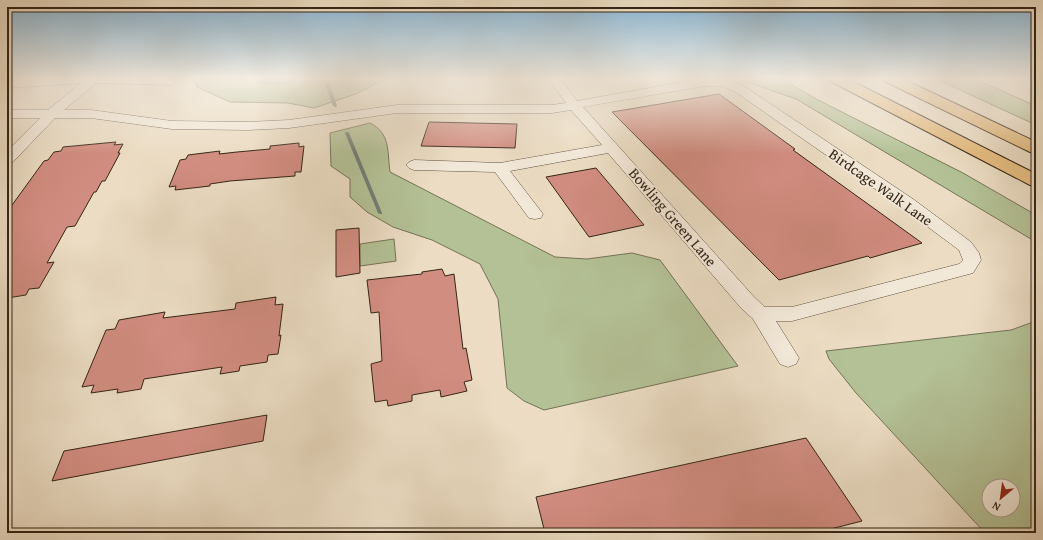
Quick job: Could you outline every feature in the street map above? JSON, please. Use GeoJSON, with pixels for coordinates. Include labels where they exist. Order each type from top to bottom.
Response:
{"type":"FeatureCollection","features":[{"type":"Feature","properties":{"kind":"highway"},"geometry":{"type":"LineString","coordinates":[[884,103],[1036,181]]}},
{"type":"Feature","properties":{"kind":"highway"},"geometry":{"type":"LineString","coordinates":[[943,103],[1036,148]]}},
{"type":"Feature","properties":{"kind":"street"},"geometry":{"type":"LineString","coordinates":[[7,160],[52,113],[64,103]]}},
{"type":"Feature","properties":{"kind":"street","name":"Birdcage Walk Lane"},"geometry":{"type":"LineString","coordinates":[[574,105],[584,103]]}},
{"type":"Feature","properties":{"kind":"street","name":"Birdcage Walk Lane"},"geometry":{"type":"LineString","coordinates":[[760,103],[907,204],[965,246],[970,253],[972,260],[966,269],[792,314],[760,314]]}},
{"type":"Feature","properties":{"kind":"street"},"geometry":{"type":"LineString","coordinates":[[7,114],[91,114],[172,125],[248,126],[289,124],[397,109],[450,108],[503,110],[552,108],[574,105]]}},
{"type":"Feature","properties":{"kind":"street","name":"Bowling Green Lane"},"geometry":{"type":"LineString","coordinates":[[574,105],[742,297],[760,314],[788,358]]}},
{"type":"Feature","properties":{"kind":"street"},"geometry":{"type":"LineString","coordinates":[[414,164],[500,168],[612,148]]}},
{"type":"Feature","properties":{"kind":"street"},"geometry":{"type":"LineString","coordinates":[[500,168],[535,214]]}},
{"type":"Feature","properties":{"kind":"green space"},"geometry":{"type":"Polygon","coordinates":[[[289,103],[328,103],[314,108],[289,103]]]}},
{"type":"Feature","properties":{"kind":"green space"},"geometry":{"type":"Polygon","coordinates":[[[803,103],[824,103],[963,173],[1036,215],[1036,242],[803,103]]]}},
{"type":"Feature","properties":{"kind":"green space"},"geometry":{"type":"Polygon","coordinates":[[[989,103],[1030,103],[1036,106],[1036,125],[989,103]]]}},
{"type":"Feature","properties":{"kind":"green space"},"geometry":{"type":"Polygon","coordinates":[[[370,123],[382,132],[385,138],[388,150],[390,172],[555,257],[587,259],[632,253],[660,260],[738,366],[544,410],[524,401],[507,388],[498,299],[480,264],[432,240],[393,227],[367,212],[350,197],[350,179],[331,166],[330,133],[370,123]]]}},
{"type":"Feature","properties":{"kind":"green space"},"geometry":{"type":"Polygon","coordinates":[[[394,239],[396,261],[360,266],[360,244],[394,239]]]}},
{"type":"Feature","properties":{"kind":"green space"},"geometry":{"type":"Polygon","coordinates":[[[1036,321],[1036,533],[985,533],[856,393],[829,359],[826,351],[1011,330],[1036,321]]]}},
{"type":"Feature","properties":{"kind":"building"},"geometry":{"type":"Polygon","coordinates":[[[664,103],[732,103],[795,149],[793,150],[922,243],[870,258],[868,256],[779,280],[612,112],[664,103]]]}},
{"type":"Feature","properties":{"kind":"building"},"geometry":{"type":"Polygon","coordinates":[[[429,122],[517,124],[515,148],[421,146],[429,122]]]}},
{"type":"Feature","properties":{"kind":"building"},"geometry":{"type":"Polygon","coordinates":[[[116,142],[114,145],[123,144],[118,153],[120,153],[105,181],[102,181],[96,192],[94,192],[75,226],[67,227],[47,263],[54,262],[39,288],[29,289],[26,295],[7,298],[7,212],[44,161],[48,160],[54,152],[61,151],[63,147],[116,142]]]}},
{"type":"Feature","properties":{"kind":"building"},"geometry":{"type":"Polygon","coordinates":[[[299,143],[299,147],[304,146],[301,172],[295,172],[295,176],[230,181],[210,184],[210,186],[175,190],[176,186],[169,187],[180,160],[186,159],[188,155],[220,151],[219,154],[270,149],[270,146],[299,143]]]}},
{"type":"Feature","properties":{"kind":"building"},"geometry":{"type":"Polygon","coordinates":[[[596,168],[644,225],[589,237],[546,177],[596,168]]]}},
{"type":"Feature","properties":{"kind":"building"},"geometry":{"type":"Polygon","coordinates":[[[359,228],[360,273],[336,277],[336,230],[359,228]]]}},
{"type":"Feature","properties":{"kind":"building"},"geometry":{"type":"Polygon","coordinates":[[[442,269],[445,276],[454,274],[463,349],[466,348],[472,380],[464,382],[467,391],[441,397],[440,390],[412,395],[412,401],[388,406],[387,400],[375,402],[371,364],[382,361],[379,312],[371,313],[367,280],[422,274],[422,272],[442,269]]]}},
{"type":"Feature","properties":{"kind":"building"},"geometry":{"type":"Polygon","coordinates":[[[276,297],[275,305],[283,304],[279,336],[281,335],[278,354],[268,355],[267,362],[240,366],[239,371],[220,374],[222,367],[144,379],[141,389],[117,393],[118,389],[91,393],[94,385],[82,387],[106,330],[115,329],[119,320],[165,312],[163,318],[235,309],[236,303],[276,297]]]}},
{"type":"Feature","properties":{"kind":"building"},"geometry":{"type":"Polygon","coordinates":[[[267,415],[263,441],[52,481],[64,451],[267,415]]]}},
{"type":"Feature","properties":{"kind":"building"},"geometry":{"type":"Polygon","coordinates":[[[806,438],[862,521],[815,533],[545,533],[536,497],[806,438]]]}},
{"type":"Feature","properties":{"kind":"waterway"},"geometry":{"type":"LineString","coordinates":[[347,133],[380,213]]}}]}
